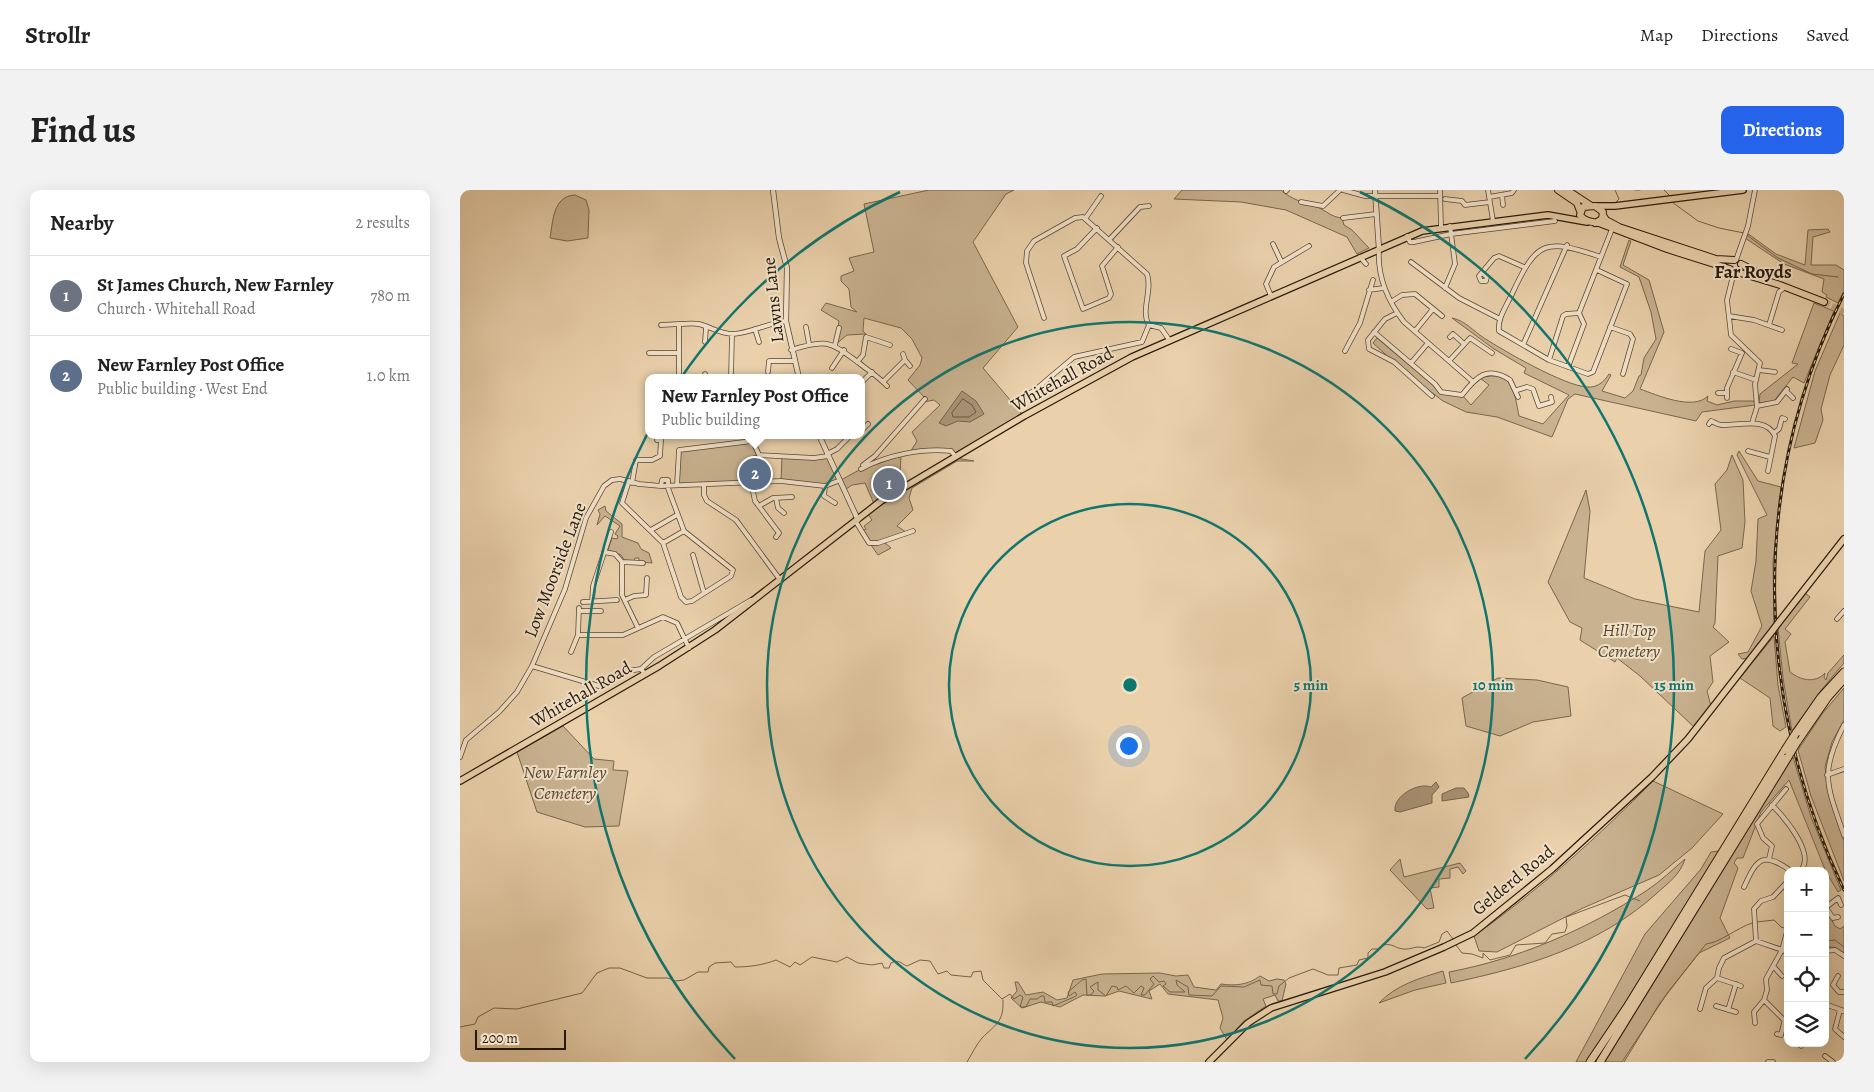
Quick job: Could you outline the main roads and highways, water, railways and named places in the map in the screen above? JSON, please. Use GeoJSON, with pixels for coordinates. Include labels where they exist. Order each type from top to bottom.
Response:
{"type":"FeatureCollection","features":[{"type":"Feature","properties":{"kind":"highway"},"geometry":{"type":"LineString","coordinates":[[1558,190],[1577,203],[1581,217],[1592,222],[1734,271],[1745,272],[1825,301],[1752,271],[1737,261],[1716,259],[1619,227],[1606,220],[1593,206],[1567,190]]}},
{"type":"Feature","properties":{"kind":"highway"},"geometry":{"type":"LineString","coordinates":[[1580,211],[1585,206],[1593,206]]}},
{"type":"Feature","properties":{"kind":"highway"},"geometry":{"type":"LineString","coordinates":[[1592,222],[1601,221],[1603,215]]}},
{"type":"Feature","properties":{"kind":"highway"},"geometry":{"type":"LineString","coordinates":[[1734,271],[1729,264],[1737,261]]}},
{"type":"Feature","properties":{"kind":"highway"},"geometry":{"type":"LineString","coordinates":[[1734,271],[1740,269],[1737,261]]}},
{"type":"Feature","properties":{"kind":"highway"},"geometry":{"type":"LineString","coordinates":[[1600,1062],[1786,754],[1796,733],[1844,667]]}},
{"type":"Feature","properties":{"kind":"highway"},"geometry":{"type":"LineString","coordinates":[[1830,686],[1844,672]]}},
{"type":"Feature","properties":{"kind":"highway"},"geometry":{"type":"LineString","coordinates":[[1786,754],[1798,742],[1828,698],[1844,679]]}},
{"type":"Feature","properties":{"kind":"highway"},"geometry":{"type":"LineString","coordinates":[[1806,729],[1844,684]]}},
{"type":"Feature","properties":{"kind":"highway"},"geometry":{"type":"LineString","coordinates":[[1590,1062],[1726,852]]}},
{"type":"Feature","properties":{"kind":"main road"},"geometry":{"type":"LineString","coordinates":[[1603,215],[1609,208],[1615,206],[1699,192],[1743,190]]}},
{"type":"Feature","properties":{"kind":"main road"},"geometry":{"type":"LineString","coordinates":[[1593,206],[1615,206]]}},
{"type":"Feature","properties":{"kind":"main road","name":"Whitehall Road"},"geometry":{"type":"LineString","coordinates":[[1569,217],[1580,211]]}},
{"type":"Feature","properties":{"kind":"main road","name":"Whitehall Road"},"geometry":{"type":"LineString","coordinates":[[460,781],[643,671],[689,648],[781,581],[881,501],[1024,416],[1132,357],[1407,236],[1441,227],[1496,220],[1569,217],[1592,222]]}},
{"type":"Feature","properties":{"kind":"main road","name":"Gelderd Road"},"geometry":{"type":"LineString","coordinates":[[1209,1062],[1248,1023],[1271,1008],[1385,972],[1444,947],[1473,932],[1552,869],[1652,777],[1688,739],[1844,539]]}},
{"type":"Feature","properties":{"kind":"water"},"geometry":{"type":"Polygon","coordinates":[[[962,391],[976,401],[984,414],[970,422],[958,421],[946,426],[939,423],[962,391]]]}},
{"type":"Feature","properties":{"kind":"water"},"geometry":{"type":"Polygon","coordinates":[[[1436,782],[1439,787],[1432,795],[1432,803],[1400,812],[1395,811],[1395,805],[1402,795],[1413,788],[1431,787],[1436,782]]]}},
{"type":"Feature","properties":{"kind":"water"},"geometry":{"type":"Polygon","coordinates":[[[1456,788],[1464,788],[1469,797],[1442,801],[1442,794],[1456,788]]]}},
{"type":"Feature","properties":{"kind":"waterway"},"geometry":{"type":"LineString","coordinates":[[1615,190],[1619,199],[1616,202]]}},
{"type":"Feature","properties":{"kind":"waterway"},"geometry":{"type":"LineString","coordinates":[[1635,190],[1640,190]]}},
{"type":"Feature","properties":{"kind":"waterway"},"geometry":{"type":"LineString","coordinates":[[1664,190],[1670,196]]}},
{"type":"Feature","properties":{"kind":"waterway"},"geometry":{"type":"LineString","coordinates":[[1672,202],[1698,221],[1744,233],[1778,258],[1812,274],[1838,277]]}},
{"type":"Feature","properties":{"kind":"waterway"},"geometry":{"type":"LineString","coordinates":[[1456,945],[1462,953],[1483,958],[1483,953],[1490,960],[1510,955],[1516,945],[1545,943],[1552,934],[1565,932],[1567,926],[1566,917],[1625,895],[1640,901]]}},
{"type":"Feature","properties":{"kind":"waterway"},"geometry":{"type":"LineString","coordinates":[[1757,922],[1774,920],[1784,928]]}},
{"type":"Feature","properties":{"kind":"waterway"},"geometry":{"type":"LineString","coordinates":[[1624,1062],[1660,1003],[1706,944],[1717,941],[1752,923]]}},
{"type":"Feature","properties":{"kind":"waterway"},"geometry":{"type":"LineString","coordinates":[[460,1027],[475,1024],[478,1017],[494,1008],[517,1009],[582,993],[597,973],[609,968],[620,968],[647,978],[668,978],[675,981],[684,980],[698,972],[708,972],[709,967],[715,963],[731,962],[735,967],[741,967],[776,960],[790,967],[795,962],[800,965],[812,957],[837,962],[847,957],[858,963],[872,965],[882,963],[884,968],[889,968],[891,963],[896,961],[907,966],[920,960],[930,961],[938,974],[947,971],[951,975],[971,977],[973,972],[981,971],[983,980],[1002,999],[1010,994],[1014,999],[1020,995],[1023,997],[1020,1007],[1026,1007],[1030,999],[1037,999],[1041,996],[1044,996],[1045,1002],[1052,1002],[1053,1006],[1074,997],[1077,995],[1075,992],[1069,996],[1068,992],[1082,980],[1086,979],[1087,995],[1091,995],[1094,991],[1090,987],[1098,982],[1098,990],[1106,996],[1112,986],[1117,987],[1118,990],[1126,986],[1134,993],[1141,986],[1144,988],[1141,995],[1145,995],[1154,984],[1150,979],[1153,976],[1159,982],[1164,981],[1166,984],[1163,986],[1170,992],[1185,992],[1177,985],[1176,980],[1188,987],[1189,995],[1212,996],[1221,986],[1244,987],[1260,980],[1261,985],[1272,986],[1273,994],[1277,994],[1279,986],[1289,978],[1313,969],[1328,975],[1338,975],[1339,968],[1357,965],[1359,960],[1368,958],[1368,953],[1372,949],[1380,949],[1383,945],[1403,949],[1424,948],[1439,942],[1442,934],[1447,931],[1453,939]]}},
{"type":"Feature","properties":{"kind":"waterway"},"geometry":{"type":"LineString","coordinates":[[1829,941],[1835,940],[1844,947]]}},
{"type":"Feature","properties":{"kind":"waterway"},"geometry":{"type":"LineString","coordinates":[[967,1062],[982,1038],[998,1022],[1002,1013],[1003,1000]]}},
{"type":"Feature","properties":{"kind":"tunnel"},"geometry":{"type":"LineString","coordinates":[[1824,302],[1844,312]]}},
{"type":"Feature","properties":{"kind":"railway"},"geometry":{"type":"LineString","coordinates":[[1844,294],[1813,366],[1791,440],[1779,516],[1775,592],[1779,668],[1793,743],[1814,818],[1844,890]]}},
{"type":"Feature","properties":{"kind":"place","name":"New Farnley Post Office"},"geometry":{"type":"Point","coordinates":[755,474]}},
{"type":"Feature","properties":{"kind":"place","name":"St James Church, New Farnley"},"geometry":{"type":"Point","coordinates":[889,484]}},
{"type":"Feature","properties":{"kind":"district","name":"Far Royds"},"geometry":{"type":"Point","coordinates":[1753,272]}},
{"type":"Feature","properties":{"kind":"park label","name":"Hill Top Cemetery"},"geometry":{"type":"Point","coordinates":[1629,640]}},
{"type":"Feature","properties":{"kind":"park label","name":"New Farnley Cemetery"},"geometry":{"type":"Point","coordinates":[565,782]}}]}
